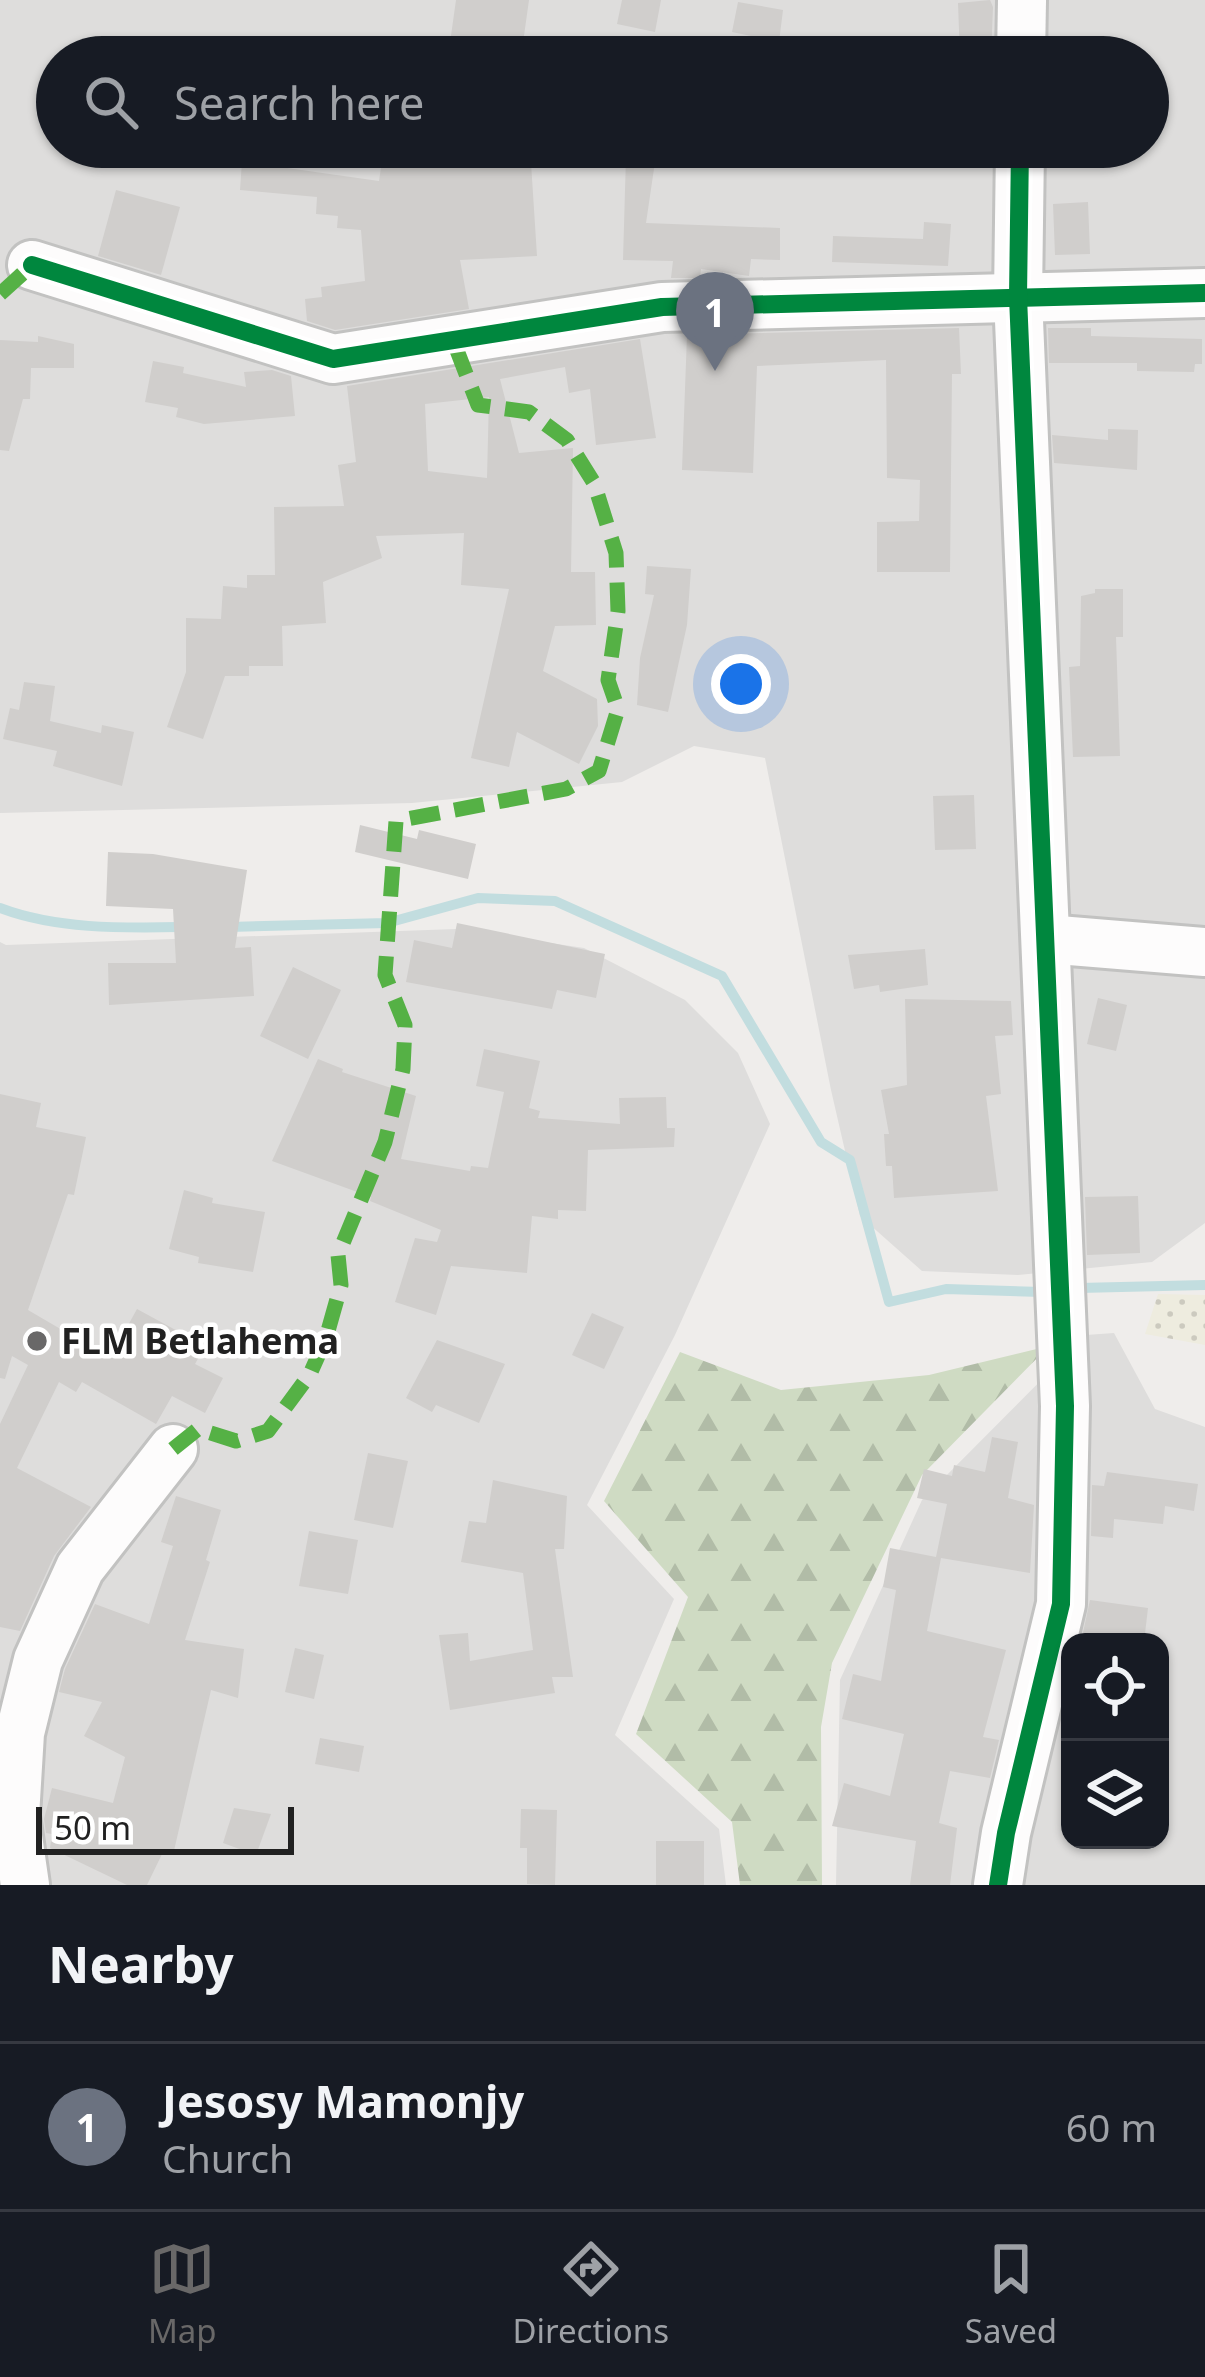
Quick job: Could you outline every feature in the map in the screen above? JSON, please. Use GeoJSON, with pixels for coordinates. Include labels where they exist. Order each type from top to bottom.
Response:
{"type":"FeatureCollection","features":[{"type":"Feature","properties":{"kind":"street"},"geometry":{"type":"LineString","coordinates":[[1021,36],[1022,0]]}},
{"type":"Feature","properties":{"kind":"street"},"geometry":{"type":"LineString","coordinates":[[998,1885],[1060,1604],[1065,1406],[1018,297],[1020,168]]}},
{"type":"Feature","properties":{"kind":"street"},"geometry":{"type":"LineString","coordinates":[[32,265],[333,359],[662,307],[1205,293]]}},
{"type":"Feature","properties":{"kind":"street"},"geometry":{"type":"LineString","coordinates":[[1046,939],[1205,952]]}},
{"type":"Feature","properties":{"kind":"street"},"geometry":{"type":"LineString","coordinates":[[25,1885],[15,1816],[17,1774],[20,1733],[38,1660],[80,1568],[173,1449]]}},
{"type":"Feature","properties":{"kind":"shaded area"},"geometry":{"type":"Polygon","coordinates":[[[0,0],[1205,0],[1205,1223],[1152,1262],[1018,1275],[922,1271],[860,1216],[765,758],[694,746],[622,782],[412,803],[0,813],[0,0]]]}},
{"type":"Feature","properties":{"kind":"shaded area"},"geometry":{"type":"Polygon","coordinates":[[[456,929],[584,948],[685,1000],[738,1053],[770,1124],[675,1335],[587,1505],[674,1599],[615,1735],[719,1829],[726,1885],[0,1885],[0,942],[456,929]]]}},
{"type":"Feature","properties":{"kind":"shaded area"},"geometry":{"type":"Polygon","coordinates":[[[1158,1294],[1205,1295],[1205,1345],[1145,1334],[1158,1294]]]}},
{"type":"Feature","properties":{"kind":"shaded area"},"geometry":{"type":"Polygon","coordinates":[[[1114,1333],[1155,1409],[1205,1427],[1205,1885],[836,1885],[840,1680],[922,1500],[1086,1335],[1114,1333]]]}},
{"type":"Feature","properties":{"kind":"green space"},"geometry":{"type":"Polygon","coordinates":[[[1049,1346],[922,1475],[832,1663],[821,1727],[822,1885],[740,1885],[732,1822],[636,1734],[688,1597],[604,1501],[680,1352],[781,1390],[929,1375],[1049,1346]]]}},
{"type":"Feature","properties":{"kind":"building"},"geometry":{"type":"Polygon","coordinates":[[[456,0],[529,0],[524,36],[451,36],[456,0]]]}},
{"type":"Feature","properties":{"kind":"building"},"geometry":{"type":"Polygon","coordinates":[[[622,0],[661,0],[655,32],[617,24],[622,0]]]}},
{"type":"Feature","properties":{"kind":"building"},"geometry":{"type":"Polygon","coordinates":[[[990,0],[992,36],[959,36],[958,3],[990,0]]]}},
{"type":"Feature","properties":{"kind":"building"},"geometry":{"type":"Polygon","coordinates":[[[738,2],[783,10],[780,36],[732,32],[738,2]]]}},
{"type":"Feature","properties":{"kind":"building"},"geometry":{"type":"Polygon","coordinates":[[[242,168],[287,168],[379,181],[381,168],[531,168],[537,256],[460,260],[469,309],[335,330],[307,321],[305,299],[322,297],[321,287],[365,281],[361,230],[337,228],[338,216],[316,214],[317,197],[240,190],[242,168]]]}},
{"type":"Feature","properties":{"kind":"building"},"geometry":{"type":"Polygon","coordinates":[[[626,168],[654,168],[646,223],[780,228],[780,260],[751,259],[749,276],[701,269],[700,278],[671,278],[673,261],[623,260],[626,168]]]}},
{"type":"Feature","properties":{"kind":"building"},"geometry":{"type":"Polygon","coordinates":[[[116,190],[180,207],[161,275],[98,256],[116,190]]]}},
{"type":"Feature","properties":{"kind":"building"},"geometry":{"type":"Polygon","coordinates":[[[1088,202],[1090,254],[1055,255],[1053,204],[1088,202]]]}},
{"type":"Feature","properties":{"kind":"building"},"geometry":{"type":"Polygon","coordinates":[[[924,222],[951,224],[948,266],[832,262],[833,236],[923,239],[924,222]]]}},
{"type":"Feature","properties":{"kind":"building"},"geometry":{"type":"Polygon","coordinates":[[[959,328],[961,374],[952,374],[950,572],[877,572],[877,522],[919,521],[920,480],[887,478],[886,360],[757,366],[753,473],[682,470],[687,335],[959,328]]]}},
{"type":"Feature","properties":{"kind":"building"},"geometry":{"type":"Polygon","coordinates":[[[1048,328],[1091,328],[1091,336],[1202,339],[1202,364],[1195,364],[1194,372],[1137,371],[1137,363],[1049,363],[1048,328]]]}},
{"type":"Feature","properties":{"kind":"building"},"geometry":{"type":"Polygon","coordinates":[[[38,336],[74,344],[74,368],[31,368],[30,399],[23,399],[9,451],[0,450],[0,340],[38,342],[38,336]]]}},
{"type":"Feature","properties":{"kind":"building"},"geometry":{"type":"Polygon","coordinates":[[[640,339],[656,438],[596,445],[590,389],[569,393],[565,367],[500,379],[519,453],[573,448],[571,572],[595,572],[596,625],[555,626],[543,671],[597,699],[598,726],[579,764],[517,732],[509,767],[471,758],[509,589],[461,585],[464,533],[376,536],[382,558],[323,582],[326,623],[282,626],[283,666],[249,666],[249,676],[225,676],[203,739],[167,727],[186,672],[186,618],[221,619],[223,586],[247,588],[247,575],[275,575],[274,507],[344,506],[338,465],[356,462],[347,386],[640,339]],[[489,397],[425,404],[428,471],[487,478],[489,397]]]}},
{"type":"Feature","properties":{"kind":"building"},"geometry":{"type":"Polygon","coordinates":[[[153,361],[246,387],[244,372],[272,370],[291,376],[295,416],[204,424],[176,417],[178,408],[145,402],[153,361]]]}},
{"type":"Feature","properties":{"kind":"building"},"geometry":{"type":"Polygon","coordinates":[[[1108,429],[1138,430],[1137,470],[1054,463],[1052,435],[1108,440],[1108,429]]]}},
{"type":"Feature","properties":{"kind":"building"},"geometry":{"type":"Polygon","coordinates":[[[647,566],[691,569],[687,625],[668,712],[637,705],[640,658],[654,595],[645,594],[647,566]]]}},
{"type":"Feature","properties":{"kind":"building"},"geometry":{"type":"Polygon","coordinates":[[[1095,589],[1123,589],[1123,637],[1116,637],[1120,756],[1073,757],[1069,667],[1080,666],[1081,596],[1095,589]]]}},
{"type":"Feature","properties":{"kind":"building"},"geometry":{"type":"Polygon","coordinates":[[[24,682],[55,686],[50,721],[101,733],[102,725],[134,732],[122,786],[53,766],[57,751],[3,739],[10,708],[19,710],[24,682]]]}},
{"type":"Feature","properties":{"kind":"building"},"geometry":{"type":"Polygon","coordinates":[[[974,795],[976,849],[935,850],[933,796],[974,795]]]}},
{"type":"Feature","properties":{"kind":"building"},"geometry":{"type":"Polygon","coordinates":[[[360,825],[417,839],[419,830],[476,844],[468,879],[355,852],[360,825]]]}},
{"type":"Feature","properties":{"kind":"building"},"geometry":{"type":"Polygon","coordinates":[[[108,852],[153,854],[247,870],[235,948],[251,947],[254,996],[109,1005],[108,963],[176,963],[173,909],[106,906],[108,852]]]}},
{"type":"Feature","properties":{"kind":"building"},"geometry":{"type":"Polygon","coordinates":[[[457,923],[605,954],[596,998],[557,990],[552,1009],[406,982],[414,940],[452,948],[457,923]]]}},
{"type":"Feature","properties":{"kind":"building"},"geometry":{"type":"Polygon","coordinates":[[[925,949],[928,985],[880,992],[879,985],[854,989],[848,955],[925,949]]]}},
{"type":"Feature","properties":{"kind":"building"},"geometry":{"type":"Polygon","coordinates":[[[293,967],[341,990],[308,1059],[260,1036],[293,967]]]}},
{"type":"Feature","properties":{"kind":"building"},"geometry":{"type":"Polygon","coordinates":[[[1098,998],[1127,1005],[1116,1051],[1087,1044],[1098,998]]]}},
{"type":"Feature","properties":{"kind":"building"},"geometry":{"type":"Polygon","coordinates":[[[905,999],[1011,1001],[1013,1035],[995,1036],[1001,1094],[986,1096],[998,1191],[894,1198],[892,1166],[886,1166],[884,1134],[889,1134],[881,1090],[907,1085],[905,999]]]}},
{"type":"Feature","properties":{"kind":"building"},"geometry":{"type":"Polygon","coordinates":[[[484,1049],[540,1061],[529,1108],[540,1111],[538,1118],[620,1124],[619,1098],[666,1097],[667,1128],[675,1128],[674,1147],[588,1150],[586,1211],[558,1210],[558,1219],[532,1216],[527,1273],[451,1266],[436,1315],[395,1302],[415,1238],[437,1242],[441,1230],[370,1201],[371,1197],[272,1161],[318,1059],[342,1072],[416,1096],[401,1159],[470,1171],[471,1166],[488,1168],[504,1092],[476,1086],[484,1049]]]}},
{"type":"Feature","properties":{"kind":"building"},"geometry":{"type":"Polygon","coordinates":[[[0,1094],[41,1103],[36,1127],[86,1137],[74,1195],[68,1194],[28,1310],[110,1358],[137,1309],[205,1346],[195,1364],[223,1378],[205,1413],[172,1396],[156,1424],[82,1382],[76,1392],[59,1382],[17,1468],[91,1507],[54,1556],[20,1631],[0,1627],[0,1424],[28,1365],[12,1356],[5,1379],[0,1378],[0,1094]]]}},
{"type":"Feature","properties":{"kind":"building"},"geometry":{"type":"Polygon","coordinates":[[[184,1190],[213,1198],[212,1203],[265,1212],[253,1272],[198,1263],[199,1257],[169,1249],[184,1190]]]}},
{"type":"Feature","properties":{"kind":"building"},"geometry":{"type":"Polygon","coordinates":[[[1138,1196],[1140,1253],[1087,1255],[1085,1197],[1138,1196]]]}},
{"type":"Feature","properties":{"kind":"building"},"geometry":{"type":"Polygon","coordinates":[[[592,1313],[624,1327],[604,1369],[572,1355],[592,1313]]]}},
{"type":"Feature","properties":{"kind":"building"},"geometry":{"type":"Polygon","coordinates":[[[437,1340],[505,1364],[479,1423],[436,1405],[432,1412],[406,1398],[437,1340]]]}},
{"type":"Feature","properties":{"kind":"building"},"geometry":{"type":"Polygon","coordinates":[[[992,1437],[1018,1442],[1008,1498],[1034,1505],[1030,1573],[941,1558],[927,1631],[1006,1650],[983,1737],[999,1740],[990,1778],[950,1771],[939,1823],[957,1828],[950,1885],[910,1885],[916,1841],[832,1826],[844,1783],[890,1796],[904,1734],[842,1719],[853,1674],[881,1681],[896,1590],[883,1587],[890,1548],[936,1557],[947,1504],[917,1498],[924,1469],[952,1476],[954,1465],[985,1472],[992,1437]]]}},
{"type":"Feature","properties":{"kind":"building"},"geometry":{"type":"Polygon","coordinates":[[[368,1453],[408,1461],[393,1528],[354,1520],[368,1453]]]}},
{"type":"Feature","properties":{"kind":"building"},"geometry":{"type":"Polygon","coordinates":[[[1107,1472],[1198,1484],[1194,1511],[1165,1506],[1163,1524],[1114,1519],[1113,1538],[1091,1536],[1092,1485],[1104,1486],[1107,1472]]]}},
{"type":"Feature","properties":{"kind":"building"},"geometry":{"type":"Polygon","coordinates":[[[493,1480],[567,1496],[564,1549],[555,1549],[573,1677],[552,1677],[555,1693],[450,1710],[439,1635],[468,1633],[470,1661],[533,1650],[523,1573],[461,1562],[469,1521],[486,1523],[493,1480]]]}},
{"type":"Feature","properties":{"kind":"building"},"geometry":{"type":"Polygon","coordinates":[[[176,1496],[221,1510],[185,1640],[244,1649],[238,1698],[211,1690],[173,1855],[163,1852],[147,1885],[127,1885],[50,1848],[52,1834],[46,1833],[44,1819],[52,1788],[113,1803],[125,1757],[84,1736],[102,1702],[59,1692],[95,1604],[149,1624],[173,1546],[161,1542],[176,1496]]]}},
{"type":"Feature","properties":{"kind":"building"},"geometry":{"type":"Polygon","coordinates":[[[309,1531],[358,1540],[348,1594],[299,1586],[309,1531]]]}},
{"type":"Feature","properties":{"kind":"building"},"geometry":{"type":"Polygon","coordinates":[[[1090,1600],[1148,1608],[1145,1633],[1083,1633],[1090,1600]]]}},
{"type":"Feature","properties":{"kind":"building"},"geometry":{"type":"Polygon","coordinates":[[[295,1648],[324,1655],[314,1699],[285,1692],[295,1648]]]}},
{"type":"Feature","properties":{"kind":"building"},"geometry":{"type":"Polygon","coordinates":[[[320,1738],[364,1746],[359,1772],[315,1764],[320,1738]]]}},
{"type":"Feature","properties":{"kind":"building"},"geometry":{"type":"Polygon","coordinates":[[[234,1808],[271,1814],[256,1855],[223,1843],[234,1808]]]}},
{"type":"Feature","properties":{"kind":"building"},"geometry":{"type":"Polygon","coordinates":[[[521,1809],[557,1810],[555,1885],[527,1884],[527,1848],[520,1848],[521,1809]]]}},
{"type":"Feature","properties":{"kind":"building"},"geometry":{"type":"Polygon","coordinates":[[[656,1841],[704,1841],[704,1885],[656,1885],[656,1841]]]}},
{"type":"Feature","properties":{"kind":"waterway"},"geometry":{"type":"LineString","coordinates":[[229,927],[387,923],[478,898],[555,901],[722,976],[821,1142],[850,1160],[889,1302],[946,1289],[1042,1292]]}},
{"type":"Feature","properties":{"kind":"waterway"},"geometry":{"type":"LineString","coordinates":[[0,908],[68,924],[186,927]]}},
{"type":"Feature","properties":{"kind":"waterway"},"geometry":{"type":"LineString","coordinates":[[1079,1288],[1205,1285]]}},
{"type":"Feature","properties":{"kind":"marked path"},"geometry":{"type":"LineString","coordinates":[[0,294],[32,265]]}},
{"type":"Feature","properties":{"kind":"marked path"},"geometry":{"type":"LineString","coordinates":[[173,1449],[198,1429],[236,1441],[268,1431],[310,1374],[326,1338],[341,1285],[338,1255],[385,1142],[403,1069],[405,1025],[385,975],[396,821],[566,789],[599,771],[618,709],[608,680],[618,611],[616,553],[594,483],[567,440],[529,412],[478,405],[453,340]]}},
{"type":"Feature","properties":{"kind":"cycle path"},"geometry":{"type":"LineString","coordinates":[[998,1885],[1061,1604],[1065,1406],[1018,297],[1020,168]]}},
{"type":"Feature","properties":{"kind":"cycle path"},"geometry":{"type":"LineString","coordinates":[[32,265],[333,359],[662,307],[1205,293]]}},
{"type":"Feature","properties":{"kind":"place","name":"Jesosy Mamonjy"},"geometry":{"type":"Point","coordinates":[715,371]}},
{"type":"Feature","properties":{"kind":"place","name":"FLM Betlahema"},"geometry":{"type":"Point","coordinates":[37,1341]}}]}
